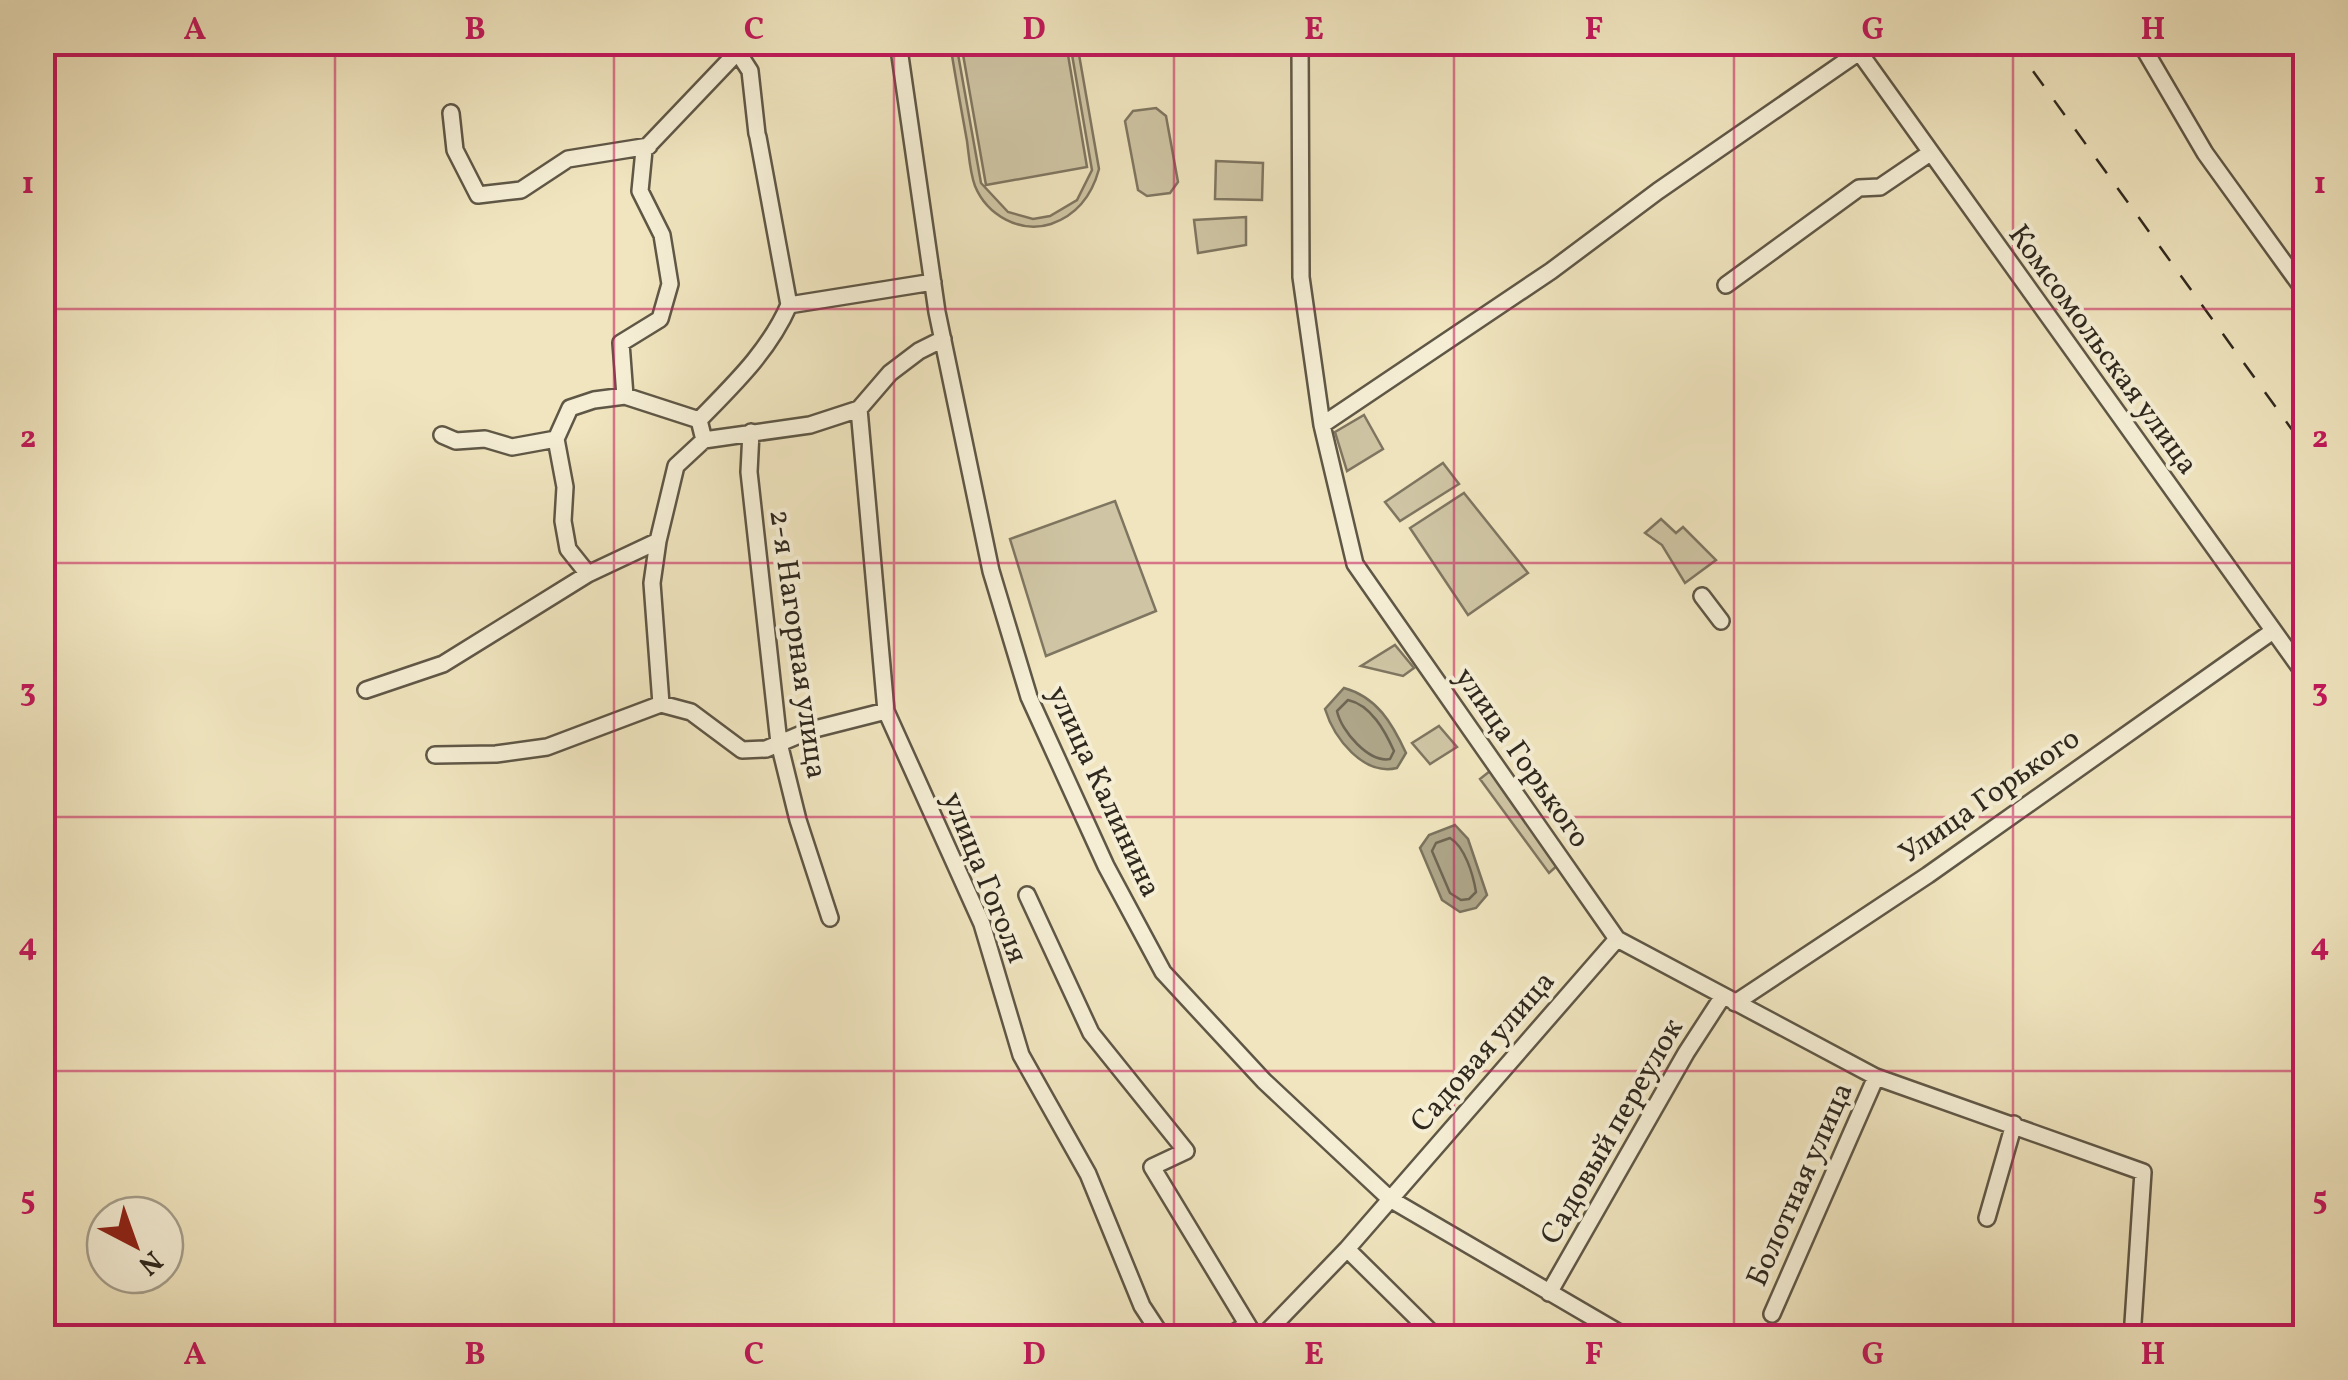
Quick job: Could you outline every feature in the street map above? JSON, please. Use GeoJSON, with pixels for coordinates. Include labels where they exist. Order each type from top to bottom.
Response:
{"type":"FeatureCollection","features":[{"type":"Feature","properties":{"kind":"street","name":"улица Калинина"},"geometry":{"type":"LineString","coordinates":[[898,42],[933,282],[991,571],[1029,697],[1106,866],[1163,972],[1264,1081],[1390,1199],[1628,1338]]}},
{"type":"Feature","properties":{"kind":"street","name":"улица Горького"},"geometry":{"type":"LineString","coordinates":[[1300,42],[1301,277],[1322,424],[1355,564],[1617,939],[1876,1077],[2143,1172],[2132,1338]]}},
{"type":"Feature","properties":{"kind":"street"},"geometry":{"type":"LineString","coordinates":[[2140,42],[2204,153],[2306,292]]}},
{"type":"Feature","properties":{"kind":"street","name":"Комсомольская улица"},"geometry":{"type":"LineString","coordinates":[[1322,424],[1550,271],[1855,47],[2306,676]]}},
{"type":"Feature","properties":{"kind":"street"},"geometry":{"type":"LineString","coordinates":[[625,396],[621,343],[660,319],[670,284],[662,235],[640,192],[644,150],[743,48],[750,72],[768,202],[790,305],[778,329],[749,368],[699,420]]}},
{"type":"Feature","properties":{"kind":"street"},"geometry":{"type":"LineString","coordinates":[[451,113],[456,150],[478,196],[521,190],[568,159],[649,146]]}},
{"type":"Feature","properties":{"kind":"street"},"geometry":{"type":"LineString","coordinates":[[1726,285],[1859,188],[1880,188],[1930,153]]}},
{"type":"Feature","properties":{"kind":"street"},"geometry":{"type":"LineString","coordinates":[[790,305],[933,282]]}},
{"type":"Feature","properties":{"kind":"street"},"geometry":{"type":"LineString","coordinates":[[661,704],[652,583],[676,466],[704,440],[810,425],[859,409],[890,372],[943,338]]}},
{"type":"Feature","properties":{"kind":"street"},"geometry":{"type":"LineString","coordinates":[[588,574],[568,549],[563,521],[565,486],[556,439],[570,408],[625,396],[699,420]]}},
{"type":"Feature","properties":{"kind":"street","name":"улица Гоголя"},"geometry":{"type":"LineString","coordinates":[[859,409],[886,711],[982,924],[1021,1054],[1088,1174],[1142,1306],[1163,1338]]}},
{"type":"Feature","properties":{"kind":"street"},"geometry":{"type":"LineString","coordinates":[[699,420],[704,440]]}},
{"type":"Feature","properties":{"kind":"street","name":"2-я Нагорная улица"},"geometry":{"type":"LineString","coordinates":[[751,432],[749,472],[779,743],[798,820],[830,918]]}},
{"type":"Feature","properties":{"kind":"street"},"geometry":{"type":"LineString","coordinates":[[442,434],[456,442],[485,440],[512,447],[556,439]]}},
{"type":"Feature","properties":{"kind":"street"},"geometry":{"type":"LineString","coordinates":[[366,690],[443,664],[588,574],[658,542]]}},
{"type":"Feature","properties":{"kind":"street"},"geometry":{"type":"LineString","coordinates":[[1702,596],[1721,621]]}},
{"type":"Feature","properties":{"kind":"street","name":"Улица Горького"},"geometry":{"type":"LineString","coordinates":[[1729,1000],[1928,874],[2273,630]]}},
{"type":"Feature","properties":{"kind":"street"},"geometry":{"type":"LineString","coordinates":[[436,755],[496,754],[547,747],[661,704],[691,712],[742,750],[766,750],[811,730],[886,711]]}},
{"type":"Feature","properties":{"kind":"street"},"geometry":{"type":"LineString","coordinates":[[1027,895],[1092,1034],[1186,1151],[1152,1167],[1256,1337]]}},
{"type":"Feature","properties":{"kind":"street","name":"Садовая улица"},"geometry":{"type":"LineString","coordinates":[[1256,1337],[1268,1331],[1348,1250],[1617,939]]}},
{"type":"Feature","properties":{"kind":"street","name":"Садовый переулок"},"geometry":{"type":"LineString","coordinates":[[1549,1293],[1686,1054],[1729,1000]]}},
{"type":"Feature","properties":{"kind":"street","name":"Болотная улица"},"geometry":{"type":"LineString","coordinates":[[1772,1314],[1876,1077]]}},
{"type":"Feature","properties":{"kind":"street"},"geometry":{"type":"LineString","coordinates":[[1986,1218],[2014,1124]]}},
{"type":"Feature","properties":{"kind":"street"},"geometry":{"type":"LineString","coordinates":[[1348,1250],[1437,1338]]}},
{"type":"Feature","properties":{"kind":"street"},"geometry":{"type":"LineString","coordinates":[[1227,1338],[1240,1329],[1256,1337]]}},
{"type":"Feature","properties":{"kind":"shaded area"},"geometry":{"type":"Polygon","coordinates":[[[950,43],[956,43],[981,183],[1008,212],[1033,219],[1050,216],[1077,200],[1092,170],[1070,43],[1077,43],[1099,169],[1088,195],[1068,215],[1051,224],[1016,224],[996,213],[980,196],[971,170],[950,43]]]}},
{"type":"Feature","properties":{"kind":"shaded area"},"geometry":{"type":"Polygon","coordinates":[[[961,43],[1066,43],[1087,167],[986,185],[961,43]]]}},
{"type":"Feature","properties":{"kind":"shaded area"},"geometry":{"type":"Polygon","coordinates":[[[1156,108],[1166,116],[1178,182],[1170,193],[1147,196],[1138,190],[1125,121],[1133,111],[1156,108]]]}},
{"type":"Feature","properties":{"kind":"shaded area"},"geometry":{"type":"Polygon","coordinates":[[[1216,161],[1263,163],[1262,200],[1215,199],[1216,161]]]}},
{"type":"Feature","properties":{"kind":"shaded area"},"geometry":{"type":"Polygon","coordinates":[[[1246,217],[1246,245],[1198,253],[1194,220],[1246,217]]]}},
{"type":"Feature","properties":{"kind":"shaded area"},"geometry":{"type":"Polygon","coordinates":[[[1364,415],[1383,449],[1347,471],[1335,432],[1364,415]]]}},
{"type":"Feature","properties":{"kind":"shaded area"},"geometry":{"type":"Polygon","coordinates":[[[1443,463],[1459,484],[1400,521],[1385,502],[1443,463]]]}},
{"type":"Feature","properties":{"kind":"shaded area"},"geometry":{"type":"Polygon","coordinates":[[[1464,493],[1528,573],[1468,615],[1410,528],[1464,493]]]}},
{"type":"Feature","properties":{"kind":"shaded area"},"geometry":{"type":"Polygon","coordinates":[[[1115,501],[1156,611],[1046,656],[1010,539],[1115,501]]]}},
{"type":"Feature","properties":{"kind":"shaded area"},"geometry":{"type":"Polygon","coordinates":[[[1661,519],[1676,533],[1683,527],[1716,560],[1685,583],[1662,545],[1645,533],[1661,519]]]}},
{"type":"Feature","properties":{"kind":"shaded area"},"geometry":{"type":"Polygon","coordinates":[[[1395,645],[1414,668],[1403,676],[1361,666],[1395,645]]]}},
{"type":"Feature","properties":{"kind":"shaded area"},"geometry":{"type":"Polygon","coordinates":[[[1439,726],[1457,747],[1430,764],[1412,743],[1439,726]]]}},
{"type":"Feature","properties":{"kind":"shaded area"},"geometry":{"type":"Polygon","coordinates":[[[1490,771],[1559,864],[1549,873],[1480,779],[1490,771]]]}},
{"type":"Feature","properties":{"kind":"water"},"geometry":{"type":"Polygon","coordinates":[[[1344,688],[1366,698],[1389,722],[1406,753],[1397,768],[1385,769],[1362,760],[1335,732],[1325,709],[1344,688]]]}},
{"type":"Feature","properties":{"kind":"water"},"geometry":{"type":"Polygon","coordinates":[[[1455,825],[1468,839],[1487,895],[1476,908],[1460,912],[1442,900],[1420,848],[1429,835],[1455,825]]]}},
{"type":"Feature","properties":{"kind":"railway"},"geometry":{"type":"LineString","coordinates":[[2012,42],[2306,449]]}}]}
